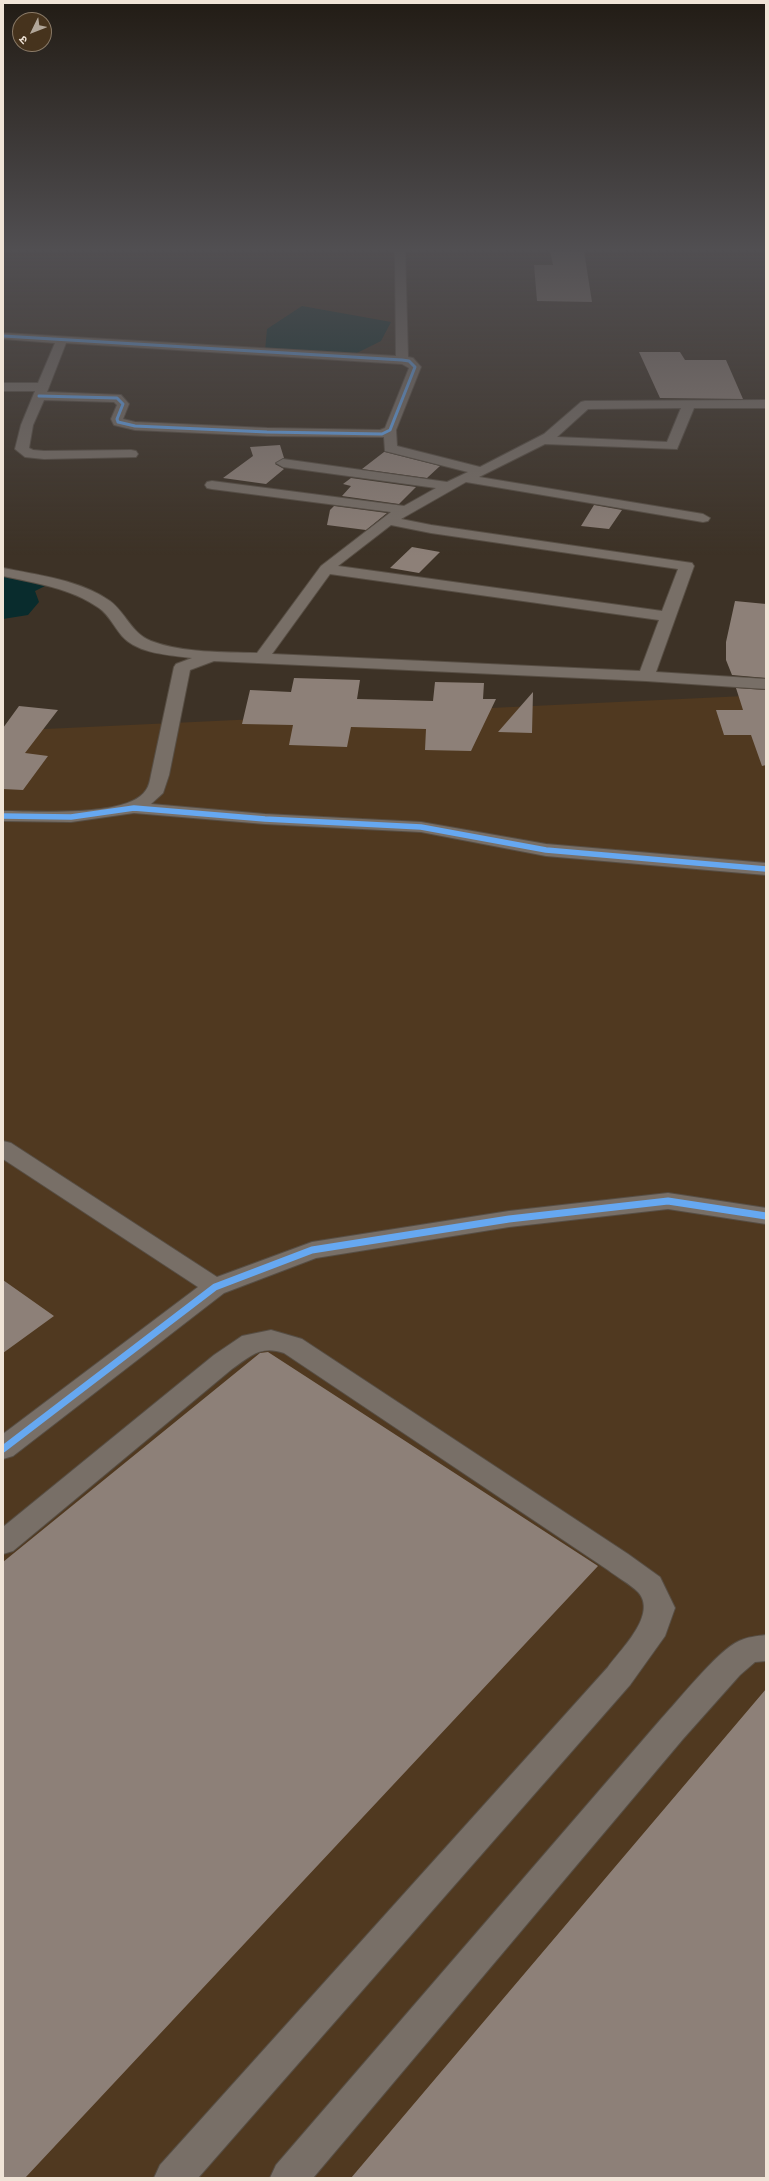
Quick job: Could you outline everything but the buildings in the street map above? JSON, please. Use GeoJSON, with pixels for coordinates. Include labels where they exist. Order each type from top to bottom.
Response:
{"type":"FeatureCollection","features":[{"type":"Feature","properties":{"kind":"street"},"geometry":{"type":"LineString","coordinates":[[56,353],[27,425],[22,449],[44,455],[131,454]]}},
{"type":"Feature","properties":{"kind":"street"},"geometry":{"type":"LineString","coordinates":[[279,353],[409,361],[415,367],[390,430],[390,448],[481,471]]}},
{"type":"Feature","properties":{"kind":"street"},"geometry":{"type":"LineString","coordinates":[[402,353],[402,360]]}},
{"type":"Feature","properties":{"kind":"street"},"geometry":{"type":"LineString","coordinates":[[3,387],[117,398],[123,404],[117,419],[118,422],[135,426],[371,435],[382,434],[390,430]]}},
{"type":"Feature","properties":{"kind":"street"},"geometry":{"type":"LineString","coordinates":[[544,440],[672,446],[689,404]]}},
{"type":"Feature","properties":{"kind":"street"},"geometry":{"type":"LineString","coordinates":[[262,658],[326,569],[388,520],[464,478],[544,440],[585,405],[766,404]]}},
{"type":"Feature","properties":{"kind":"street"},"geometry":{"type":"LineString","coordinates":[[283,463],[449,486]]}},
{"type":"Feature","properties":{"kind":"street"},"geometry":{"type":"LineString","coordinates":[[464,478],[703,518]]}},
{"type":"Feature","properties":{"kind":"street"},"geometry":{"type":"LineString","coordinates":[[212,485],[405,510]]}},
{"type":"Feature","properties":{"kind":"street"},"geometry":{"type":"LineString","coordinates":[[388,520],[431,529],[687,566],[646,676]]}},
{"type":"Feature","properties":{"kind":"street"},"geometry":{"type":"LineString","coordinates":[[326,569],[669,617]]}},
{"type":"Feature","properties":{"kind":"street"},"geometry":{"type":"LineString","coordinates":[[3,572],[44,580],[92,598],[106,606],[126,632],[141,643],[212,656],[646,676],[766,684]]}},
{"type":"Feature","properties":{"kind":"street"},"geometry":{"type":"LineString","coordinates":[[134,808],[154,793],[160,775],[182,667],[212,656]]}},
{"type":"Feature","properties":{"kind":"street"},"geometry":{"type":"LineString","coordinates":[[3,816],[71,817],[101,814],[134,808],[265,819],[421,827],[546,850],[766,869]]}},
{"type":"Feature","properties":{"kind":"street"},"geometry":{"type":"LineString","coordinates":[[3,1148],[215,1287]]}},
{"type":"Feature","properties":{"kind":"street"},"geometry":{"type":"LineString","coordinates":[[3,1449],[215,1287],[312,1250],[509,1219],[668,1201],[766,1216]]}},
{"type":"Feature","properties":{"kind":"street"},"geometry":{"type":"LineString","coordinates":[[3,1542],[223,1362],[251,1343],[272,1339],[293,1346],[618,1562],[650,1585],[660,1608],[655,1626],[619,1676],[173,2178]]}},
{"type":"Feature","properties":{"kind":"street"},"geometry":{"type":"LineString","coordinates":[[289,2178],[677,1723],[729,1666],[748,1650],[766,1648]]}},
{"type":"Feature","properties":{"kind":"shaded area"},"geometry":{"type":"Polygon","coordinates":[[[766,695],[766,2178],[3,2178],[3,731],[766,695]]]}},
{"type":"Feature","properties":{"kind":"water"},"geometry":{"type":"Polygon","coordinates":[[[318,353],[357,353],[355,354],[318,353]]]}},
{"type":"Feature","properties":{"kind":"water"},"geometry":{"type":"Polygon","coordinates":[[[3,576],[47,585],[35,591],[39,602],[28,615],[3,619],[3,576]]]}},
{"type":"Feature","properties":{"kind":"cycle path"},"geometry":{"type":"LineString","coordinates":[[39,396],[117,398],[123,404],[117,419],[118,422],[135,426],[267,432],[382,434],[390,430],[415,367],[409,361],[402,360],[282,353]]}},
{"type":"Feature","properties":{"kind":"cycle path"},"geometry":{"type":"LineString","coordinates":[[3,816],[71,817],[101,814],[134,808],[265,819],[421,827],[546,850],[766,869]]}},
{"type":"Feature","properties":{"kind":"cycle path"},"geometry":{"type":"LineString","coordinates":[[3,1449],[215,1287],[312,1250],[509,1219],[668,1201],[766,1216]]}}]}
